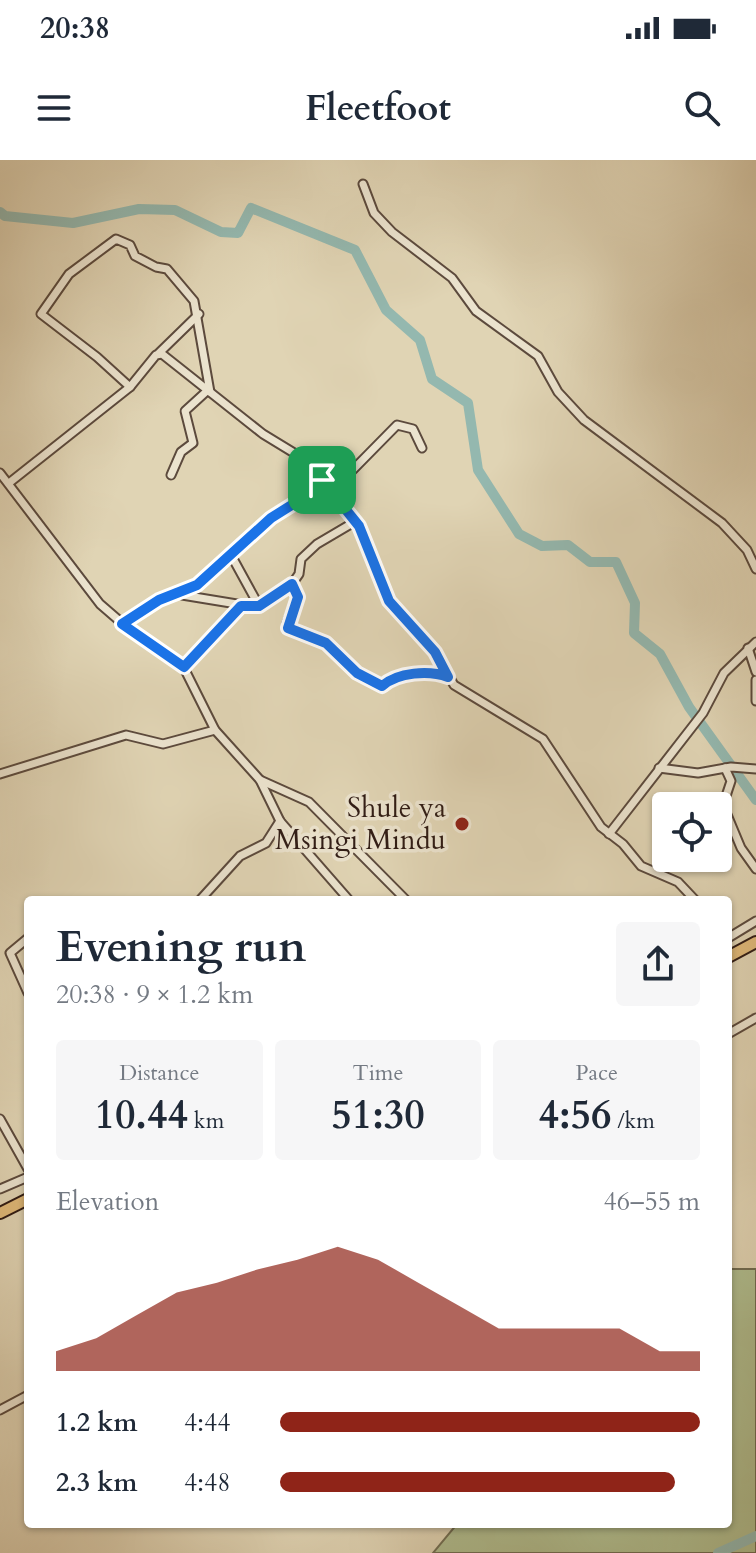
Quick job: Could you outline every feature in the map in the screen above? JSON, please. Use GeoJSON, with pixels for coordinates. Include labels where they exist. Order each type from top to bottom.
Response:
{"type":"FeatureCollection","features":[{"type":"Feature","properties":{"kind":"highway"},"geometry":{"type":"LineString","coordinates":[[732,954],[756,942]]}},
{"type":"Feature","properties":{"kind":"highway"},"geometry":{"type":"LineString","coordinates":[[0,1213],[24,1201]]}},
{"type":"Feature","properties":{"kind":"street"},"geometry":{"type":"LineString","coordinates":[[363,184],[374,213],[392,232],[452,278],[476,311],[538,356],[558,392],[584,420],[722,523],[747,550],[756,569]]}},
{"type":"Feature","properties":{"kind":"street"},"geometry":{"type":"LineString","coordinates":[[130,387],[97,357],[41,315],[69,274],[95,259],[113,240],[130,245],[135,256],[167,269],[191,296],[199,314],[209,391]]}},
{"type":"Feature","properties":{"kind":"street"},"geometry":{"type":"LineString","coordinates":[[9,483],[130,387],[199,314]]}},
{"type":"Feature","properties":{"kind":"street"},"geometry":{"type":"LineString","coordinates":[[159,353],[263,434],[299,456],[333,490],[356,521],[387,597],[435,652],[448,677]]}},
{"type":"Feature","properties":{"kind":"street"},"geometry":{"type":"LineString","coordinates":[[171,475],[181,452],[193,443],[186,409],[209,391]]}},
{"type":"Feature","properties":{"kind":"street"},"geometry":{"type":"LineString","coordinates":[[333,490],[397,425],[413,429],[422,448]]}},
{"type":"Feature","properties":{"kind":"street"},"geometry":{"type":"LineString","coordinates":[[0,473],[100,604],[122,624],[184,667],[215,730],[260,780],[280,821],[346,896]]}},
{"type":"Feature","properties":{"kind":"street"},"geometry":{"type":"LineString","coordinates":[[180,595],[231,555],[271,518],[306,496],[322,480]]}},
{"type":"Feature","properties":{"kind":"street"},"geometry":{"type":"LineString","coordinates":[[122,624],[159,600],[180,595],[259,606],[292,584],[300,573],[301,559],[317,544],[356,521]]}},
{"type":"Feature","properties":{"kind":"street"},"geometry":{"type":"LineString","coordinates":[[231,555],[259,606]]}},
{"type":"Feature","properties":{"kind":"street"},"geometry":{"type":"LineString","coordinates":[[292,584],[298,597],[288,628],[326,643],[370,682],[382,686],[394,678],[430,672],[448,677],[490,710],[543,739],[588,811],[609,834],[641,866],[678,882],[691,896]]}},
{"type":"Feature","properties":{"kind":"street"},"geometry":{"type":"LineString","coordinates":[[184,667],[243,605]]}},
{"type":"Feature","properties":{"kind":"street"},"geometry":{"type":"LineString","coordinates":[[609,834],[703,713],[720,678],[756,642]]}},
{"type":"Feature","properties":{"kind":"street"},"geometry":{"type":"LineString","coordinates":[[748,648],[756,672]]}},
{"type":"Feature","properties":{"kind":"street"},"geometry":{"type":"LineString","coordinates":[[756,680],[756,701]]}},
{"type":"Feature","properties":{"kind":"street"},"geometry":{"type":"LineString","coordinates":[[0,774],[26,764],[96,748],[126,735],[163,744],[215,730]]}},
{"type":"Feature","properties":{"kind":"street"},"geometry":{"type":"LineString","coordinates":[[659,768],[698,773],[725,768],[756,769]]}},
{"type":"Feature","properties":{"kind":"street"},"geometry":{"type":"LineString","coordinates":[[725,768],[731,781],[723,805],[741,848],[756,869]]}},
{"type":"Feature","properties":{"kind":"street"},"geometry":{"type":"LineString","coordinates":[[260,780],[309,802],[402,896]]}},
{"type":"Feature","properties":{"kind":"street"},"geometry":{"type":"LineString","coordinates":[[204,896],[240,856],[266,843],[280,821]]}},
{"type":"Feature","properties":{"kind":"street"},"geometry":{"type":"LineString","coordinates":[[732,936],[756,921]]}},
{"type":"Feature","properties":{"kind":"street"},"geometry":{"type":"LineString","coordinates":[[24,940],[12,948],[10,955],[24,985]]}},
{"type":"Feature","properties":{"kind":"street"},"geometry":{"type":"LineString","coordinates":[[732,1032],[756,1018]]}},
{"type":"Feature","properties":{"kind":"street"},"geometry":{"type":"LineString","coordinates":[[0,1119],[24,1162]]}},
{"type":"Feature","properties":{"kind":"street"},"geometry":{"type":"LineString","coordinates":[[0,1189],[24,1179]]}},
{"type":"Feature","properties":{"kind":"street"},"geometry":{"type":"LineString","coordinates":[[0,1410],[24,1397]]}},
{"type":"Feature","properties":{"kind":"green space"},"geometry":{"type":"Polygon","coordinates":[[[732,1269],[756,1269],[756,1553],[433,1553],[454,1528],[732,1528],[732,1269]]]}},
{"type":"Feature","properties":{"kind":"waterway"},"geometry":{"type":"LineString","coordinates":[[0,212],[5,216],[73,223],[139,209],[175,210],[221,232],[238,233],[251,208],[355,250],[386,310],[420,340],[432,379],[468,403],[478,470],[519,534],[542,546],[568,545],[590,562],[616,562],[635,603],[634,633],[660,654],[689,707],[756,800]]}},
{"type":"Feature","properties":{"kind":"waterway"},"geometry":{"type":"LineString","coordinates":[[718,1553],[756,1536]]}},
{"type":"Feature","properties":{"kind":"place","name":"Shule ya Msingi Mindu"},"geometry":{"type":"Point","coordinates":[462,824]}},
{"type":"Feature","properties":{"kind":"route"},"geometry":{"type":"LineString","coordinates":[[322,480],[359,526],[389,601],[435,652],[448,677],[436,672],[423,672],[394,678],[382,686],[370,682],[326,643],[288,628],[288,620],[298,597],[292,584],[259,606],[241,606],[184,667],[122,624],[159,600],[180,595],[197,585],[271,518],[306,496],[322,480]]}}]}
